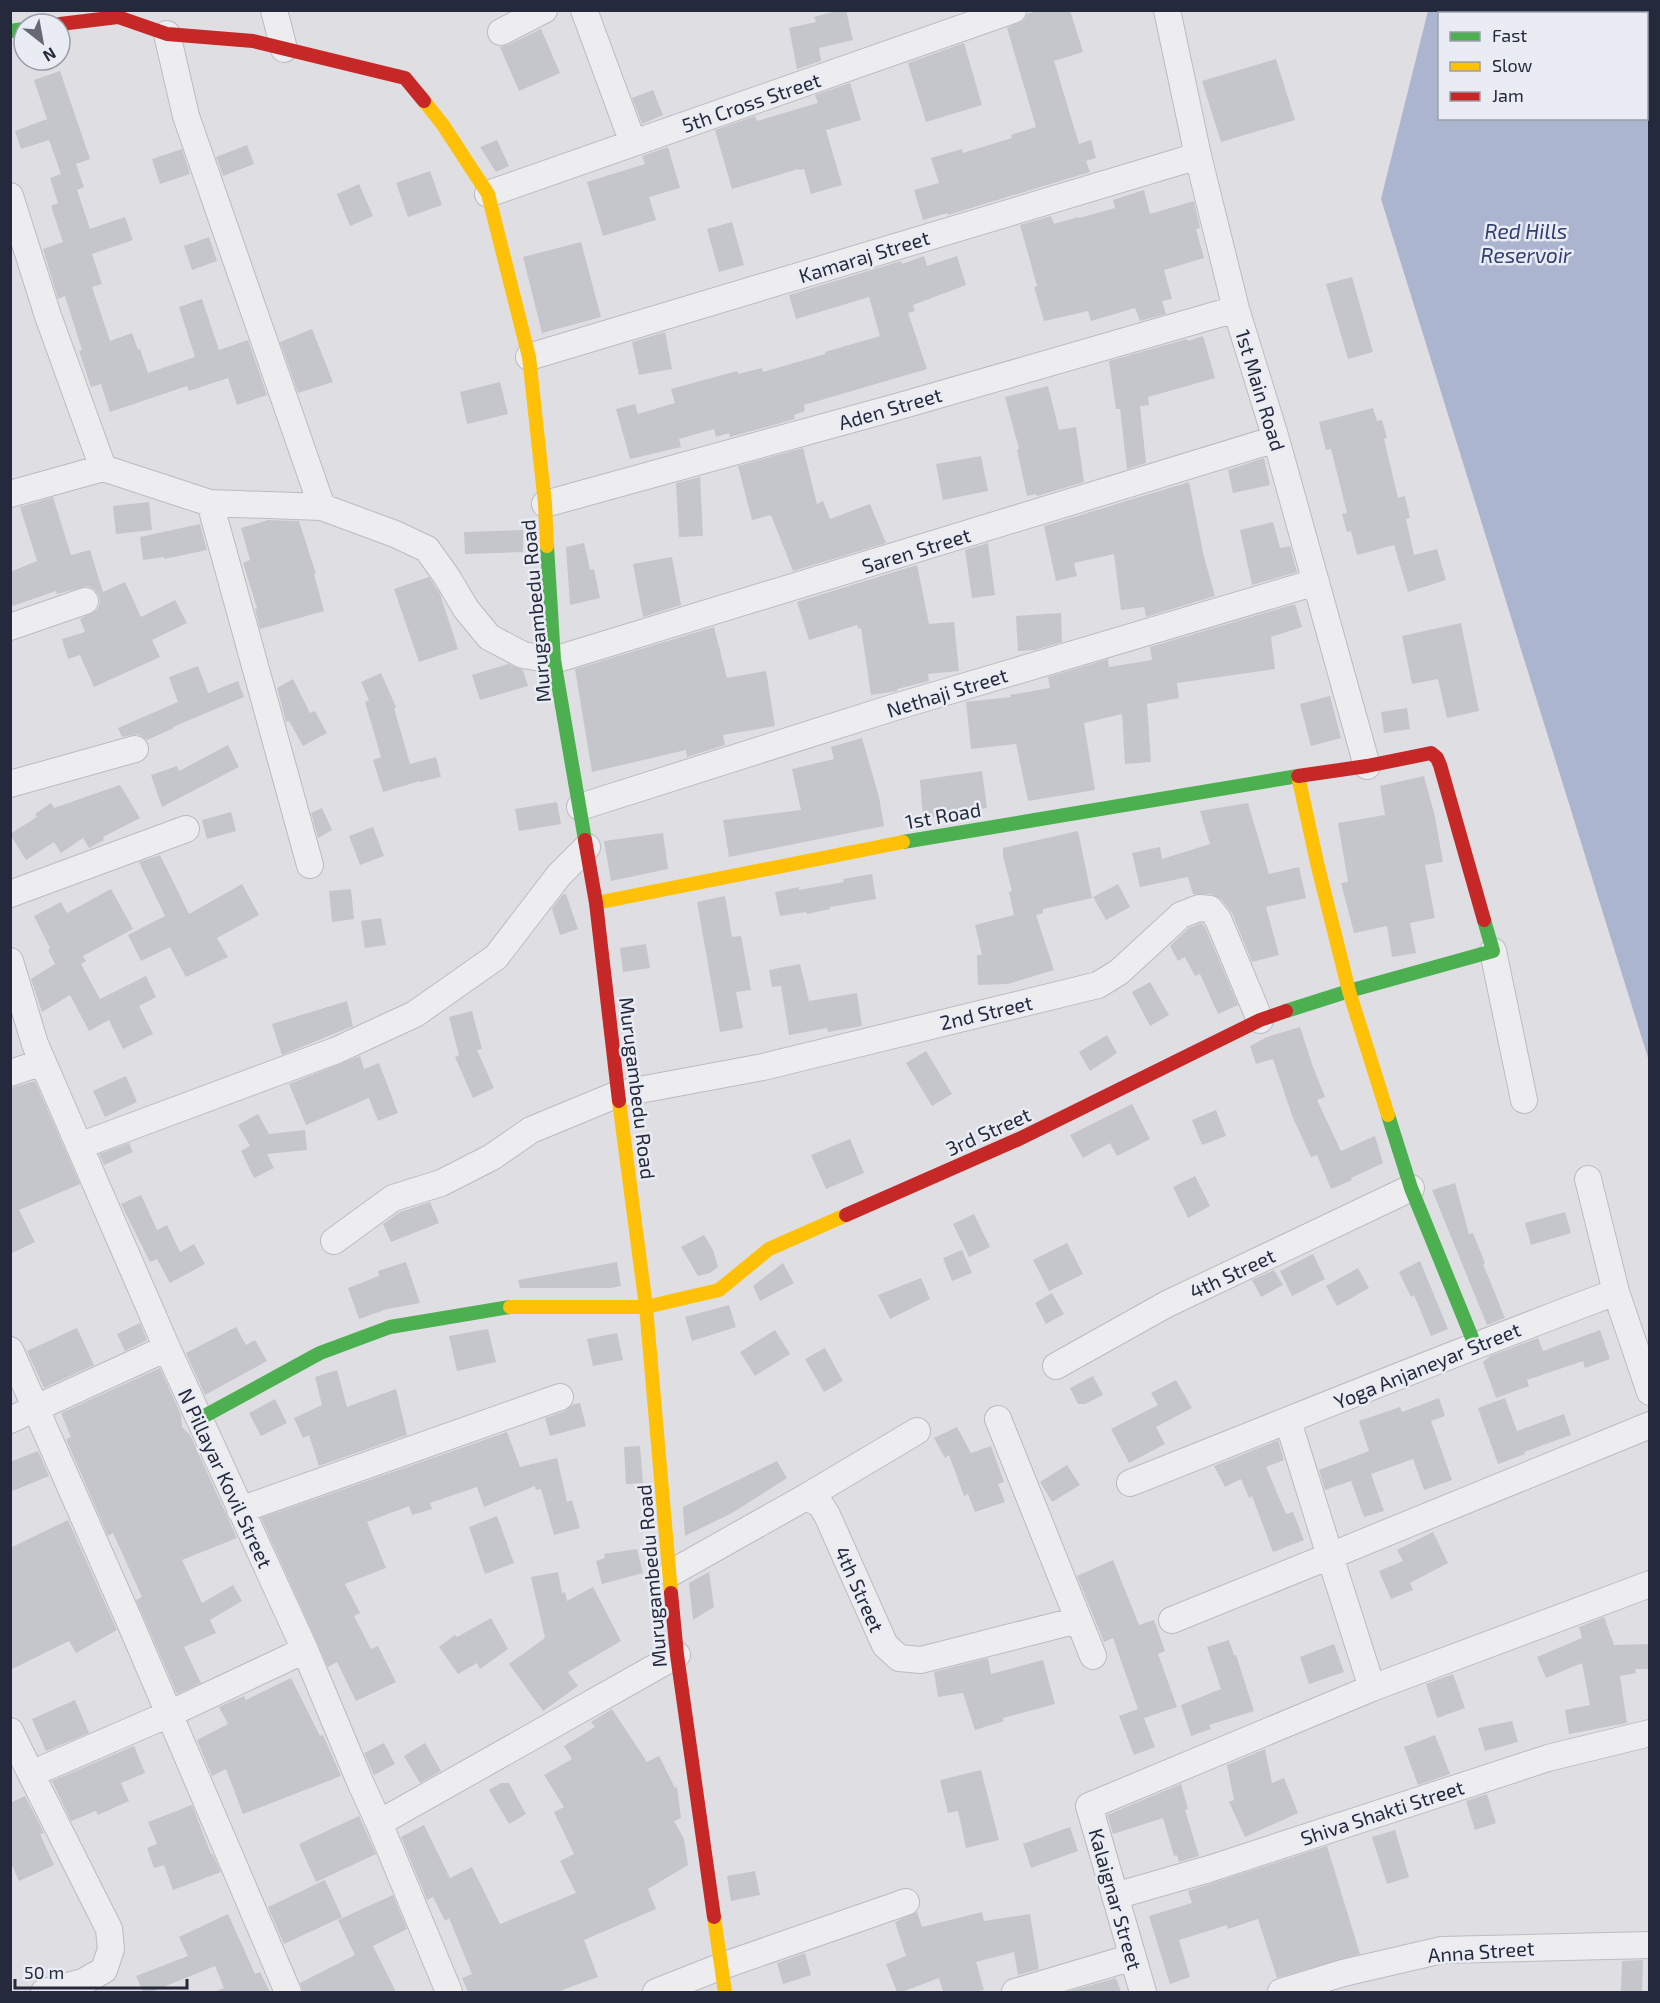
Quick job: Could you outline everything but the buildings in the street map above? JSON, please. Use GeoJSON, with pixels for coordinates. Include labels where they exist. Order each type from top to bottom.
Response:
{"type":"FeatureCollection","features":[{"type":"Feature","properties":{"kind":"street"},"geometry":{"type":"LineString","coordinates":[[274,10],[284,49]]}},
{"type":"Feature","properties":{"kind":"street"},"geometry":{"type":"LineString","coordinates":[[501,32],[544,10]]}},
{"type":"Feature","properties":{"kind":"street"},"geometry":{"type":"LineString","coordinates":[[584,10],[633,143]]}},
{"type":"Feature","properties":{"kind":"street","name":"5th Cross Street"},"geometry":{"type":"LineString","coordinates":[[488,194],[976,16],[1013,10]]}},
{"type":"Feature","properties":{"kind":"street","name":"1st Main Road"},"geometry":{"type":"LineString","coordinates":[[1167,10],[1198,156],[1236,309],[1276,439],[1367,766]]}},
{"type":"Feature","properties":{"kind":"street","name":"Murugambedu Road"},"geometry":{"type":"LineString","coordinates":[[72,23],[118,17],[167,34],[252,41],[405,78],[443,125],[488,194],[530,357],[544,504],[555,660],[596,903],[646,1307],[677,1655],[725,1992]]}},
{"type":"Feature","properties":{"kind":"street"},"geometry":{"type":"LineString","coordinates":[[167,34],[186,116],[322,507]]}},
{"type":"Feature","properties":{"kind":"street","name":"Kamaraj Street"},"geometry":{"type":"LineString","coordinates":[[530,357],[1198,156]]}},
{"type":"Feature","properties":{"kind":"street"},"geometry":{"type":"LineString","coordinates":[[10,196],[48,316],[103,468]]}},
{"type":"Feature","properties":{"kind":"street","name":"Aden Street"},"geometry":{"type":"LineString","coordinates":[[544,504],[888,409],[1236,309]]}},
{"type":"Feature","properties":{"kind":"street","name":"Saren Street"},"geometry":{"type":"LineString","coordinates":[[555,660],[1276,439]]}},
{"type":"Feature","properties":{"kind":"street"},"geometry":{"type":"LineString","coordinates":[[10,494],[103,468],[210,503],[322,507],[427,549],[466,609],[489,637],[523,655],[555,660]]}},
{"type":"Feature","properties":{"kind":"street"},"geometry":{"type":"LineString","coordinates":[[210,503],[310,865]]}},
{"type":"Feature","properties":{"kind":"street","name":"Nethaji Street"},"geometry":{"type":"LineString","coordinates":[[580,807],[895,707],[1316,582]]}},
{"type":"Feature","properties":{"kind":"street"},"geometry":{"type":"LineString","coordinates":[[10,627],[85,601]]}},
{"type":"Feature","properties":{"kind":"street"},"geometry":{"type":"LineString","coordinates":[[10,784],[135,749]]}},
{"type":"Feature","properties":{"kind":"street","name":"1st Road"},"geometry":{"type":"LineString","coordinates":[[596,903],[921,838],[1367,766],[1431,753],[1437,758],[1493,951]]}},
{"type":"Feature","properties":{"kind":"street"},"geometry":{"type":"LineString","coordinates":[[1298,776],[1349,991],[1411,1188],[1475,1345]]}},
{"type":"Feature","properties":{"kind":"street"},"geometry":{"type":"LineString","coordinates":[[10,894],[186,829]]}},
{"type":"Feature","properties":{"kind":"street"},"geometry":{"type":"LineString","coordinates":[[79,1146],[337,1050],[415,1014],[496,957],[559,874],[587,847]]}},
{"type":"Feature","properties":{"kind":"street","name":"2nd Street"},"geometry":{"type":"LineString","coordinates":[[334,1241],[393,1198],[441,1183],[492,1157],[531,1130],[618,1094],[763,1067],[1098,985],[1119,972],[1181,915],[1199,908],[1210,909],[1218,919],[1260,1020]]}},
{"type":"Feature","properties":{"kind":"street"},"geometry":{"type":"LineString","coordinates":[[1493,951],[1524,1100]]}},
{"type":"Feature","properties":{"kind":"street","name":"3rd Street"},"geometry":{"type":"LineString","coordinates":[[200,1419],[320,1353],[390,1327],[505,1307],[646,1307],[719,1290],[769,1249],[1019,1139],[1260,1020],[1349,991],[1493,951]]}},
{"type":"Feature","properties":{"kind":"street","name":"N Pillayar Kovil Street"},"geometry":{"type":"LineString","coordinates":[[10,960],[35,1044],[167,1348],[305,1650],[449,1992]]}},
{"type":"Feature","properties":{"kind":"street"},"geometry":{"type":"LineString","coordinates":[[10,1073],[43,1062]]}},
{"type":"Feature","properties":{"kind":"street"},"geometry":{"type":"LineString","coordinates":[[1588,1179],[1616,1292],[1650,1392]]}},
{"type":"Feature","properties":{"kind":"street","name":"4th Street"},"geometry":{"type":"LineString","coordinates":[[1056,1366],[1167,1304],[1411,1188]]}},
{"type":"Feature","properties":{"kind":"street","name":"Yoga Anjaneyar Street"},"geometry":{"type":"LineString","coordinates":[[1130,1483],[1475,1345],[1616,1292]]}},
{"type":"Feature","properties":{"kind":"street"},"geometry":{"type":"LineString","coordinates":[[10,1420],[167,1348]]}},
{"type":"Feature","properties":{"kind":"street"},"geometry":{"type":"LineString","coordinates":[[10,1350],[288,1992]]}},
{"type":"Feature","properties":{"kind":"street"},"geometry":{"type":"LineString","coordinates":[[240,1510],[560,1397]]}},
{"type":"Feature","properties":{"kind":"street"},"geometry":{"type":"LineString","coordinates":[[998,1419],[1093,1656]]}},
{"type":"Feature","properties":{"kind":"street"},"geometry":{"type":"LineString","coordinates":[[1288,1421],[1372,1688],[1650,1584]]}},
{"type":"Feature","properties":{"kind":"street"},"geometry":{"type":"LineString","coordinates":[[1172,1620],[1650,1425]]}},
{"type":"Feature","properties":{"kind":"street"},"geometry":{"type":"LineString","coordinates":[[671,1573],[917,1431]]}},
{"type":"Feature","properties":{"kind":"street","name":"4th Street"},"geometry":{"type":"LineString","coordinates":[[806,1497],[819,1504],[827,1515],[885,1645],[899,1658],[921,1660],[1078,1620]]}},
{"type":"Feature","properties":{"kind":"street"},"geometry":{"type":"LineString","coordinates":[[31,1774],[169,1714],[305,1650]]}},
{"type":"Feature","properties":{"kind":"street"},"geometry":{"type":"LineString","coordinates":[[379,1823],[677,1655]]}},
{"type":"Feature","properties":{"kind":"street","name":"Kalaignar Street"},"geometry":{"type":"LineString","coordinates":[[1143,1992],[1089,1806],[1372,1688]]}},
{"type":"Feature","properties":{"kind":"street"},"geometry":{"type":"LineString","coordinates":[[10,1731],[109,1929],[111,1949],[104,1970],[83,1982],[44,1992]]}},
{"type":"Feature","properties":{"kind":"street","name":"Shiva Shakti Street"},"geometry":{"type":"LineString","coordinates":[[1115,1896],[1209,1869],[1548,1758],[1650,1733]]}},
{"type":"Feature","properties":{"kind":"street"},"geometry":{"type":"LineString","coordinates":[[656,1992],[722,1966],[906,1902]]}},
{"type":"Feature","properties":{"kind":"street","name":"Anna Street"},"geometry":{"type":"LineString","coordinates":[[1281,1992],[1343,1973],[1442,1950],[1650,1945]]}},
{"type":"Feature","properties":{"kind":"street"},"geometry":{"type":"LineString","coordinates":[[1015,1992],[1133,1957]]}},
{"type":"Feature","properties":{"kind":"water","name":"Red Hills Reservoir"},"geometry":{"type":"Polygon","coordinates":[[[1428,11],[1649,11],[1649,1061],[1381,199],[1428,11]]]}},
{"type":"Feature","properties":{"kind":"traffic: fast"},"geometry":{"type":"LineString","coordinates":[[547,546],[554,660],[585,840]]}},
{"type":"Feature","properties":{"kind":"traffic: fast"},"geometry":{"type":"LineString","coordinates":[[903,842],[1298,776]]}},
{"type":"Feature","properties":{"kind":"traffic: fast"},"geometry":{"type":"LineString","coordinates":[[1286,1011],[1493,951],[1484,920]]}},
{"type":"Feature","properties":{"kind":"traffic: fast"},"geometry":{"type":"LineString","coordinates":[[1388,1115],[1411,1188],[1475,1345]]}},
{"type":"Feature","properties":{"kind":"traffic: fast"},"geometry":{"type":"LineString","coordinates":[[199,1419],[320,1353],[390,1327],[510,1307]]}},
{"type":"Feature","properties":{"kind":"traffic: slow"},"geometry":{"type":"LineString","coordinates":[[424,101],[443,125],[488,194],[529,357],[545,504],[547,546]]}},
{"type":"Feature","properties":{"kind":"traffic: slow"},"geometry":{"type":"LineString","coordinates":[[1298,776],[1349,991],[1388,1115]]}},
{"type":"Feature","properties":{"kind":"traffic: slow"},"geometry":{"type":"LineString","coordinates":[[596,903],[903,842]]}},
{"type":"Feature","properties":{"kind":"traffic: slow"},"geometry":{"type":"LineString","coordinates":[[619,1101],[646,1307],[671,1593]]}},
{"type":"Feature","properties":{"kind":"traffic: slow"},"geometry":{"type":"LineString","coordinates":[[510,1307],[646,1307],[719,1290],[769,1249],[846,1215]]}},
{"type":"Feature","properties":{"kind":"traffic: slow"},"geometry":{"type":"LineString","coordinates":[[714,1917],[725,1992]]}},
{"type":"Feature","properties":{"kind":"traffic: jam"},"geometry":{"type":"LineString","coordinates":[[72,23],[118,17],[167,34],[253,41],[405,78],[424,101]]}},
{"type":"Feature","properties":{"kind":"traffic: jam"},"geometry":{"type":"LineString","coordinates":[[1298,776],[1367,766],[1431,753],[1440,765],[1484,920]]}},
{"type":"Feature","properties":{"kind":"traffic: jam"},"geometry":{"type":"LineString","coordinates":[[585,840],[596,903],[619,1101]]}},
{"type":"Feature","properties":{"kind":"traffic: jam"},"geometry":{"type":"LineString","coordinates":[[846,1215],[1019,1139],[1260,1020],[1286,1011]]}},
{"type":"Feature","properties":{"kind":"traffic: jam"},"geometry":{"type":"LineString","coordinates":[[671,1593],[677,1655],[714,1917]]}}]}
